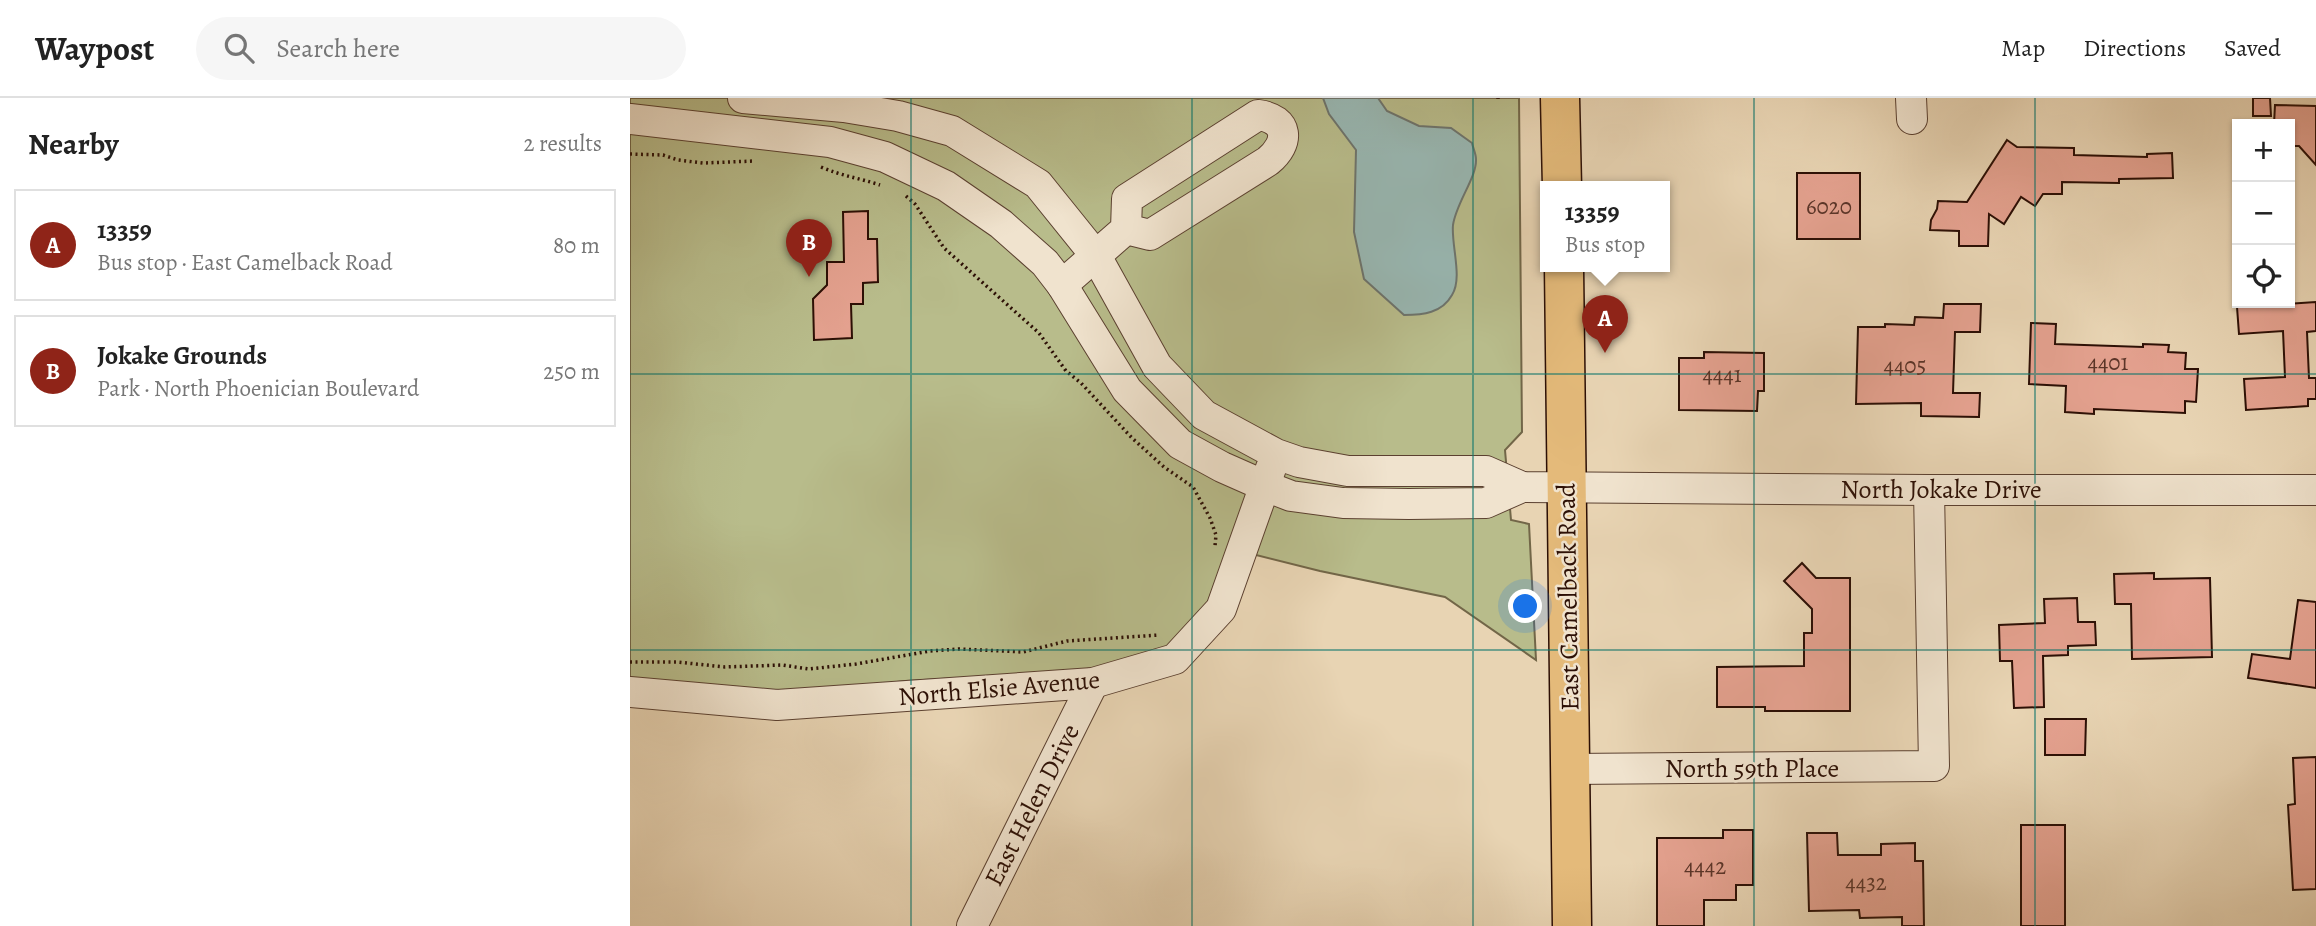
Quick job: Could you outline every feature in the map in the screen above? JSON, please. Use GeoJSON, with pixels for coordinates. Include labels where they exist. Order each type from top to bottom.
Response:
{"type":"FeatureCollection","features":[{"type":"Feature","properties":{"kind":"main road"},"geometry":{"type":"LineString","coordinates":[[1560,98],[1562,181]]}},
{"type":"Feature","properties":{"kind":"main road","name":"East Camelback Road"},"geometry":{"type":"LineString","coordinates":[[1564,272],[1572,926]]}},
{"type":"Feature","properties":{"kind":"street"},"geometry":{"type":"LineString","coordinates":[[743,98],[844,107],[898,116],[952,131],[1038,184],[1096,256],[1157,366],[1204,415],[1276,454],[1298,462],[1348,471],[1486,471],[1522,487]]}},
{"type":"Feature","properties":{"kind":"street"},"geometry":{"type":"LineString","coordinates":[[647,113],[830,142],[885,157],[946,186],[1001,224],[1045,263],[1062,285],[1127,390],[1180,444],[1265,486],[1291,496],[1343,503],[1409,504],[1486,503],[1522,487]]}},
{"type":"Feature","properties":{"kind":"street"},"geometry":{"type":"LineString","coordinates":[[1062,285],[1126,229],[1127,199],[1258,115],[1271,117],[1280,125],[1284,139],[1280,151],[1268,161],[1150,235],[1126,229]]}},
{"type":"Feature","properties":{"kind":"street","name":"North Elsie Avenue"},"geometry":{"type":"LineString","coordinates":[[630,692],[777,705],[1093,683],[1175,659],[1221,610],[1276,454]]}},
{"type":"Feature","properties":{"kind":"street","name":"North Jokake Drive"},"geometry":{"type":"LineString","coordinates":[[1522,487],[2316,490]]}},
{"type":"Feature","properties":{"kind":"street","name":"North 59th Place"},"geometry":{"type":"LineString","coordinates":[[1570,769],[1934,766],[1929,490]]}},
{"type":"Feature","properties":{"kind":"street","name":"East Helen Drive"},"geometry":{"type":"LineString","coordinates":[[972,926],[1093,683]]}},
{"type":"Feature","properties":{"kind":"path"},"geometry":{"type":"LineString","coordinates":[[630,154],[663,155],[703,163],[764,160]]}},
{"type":"Feature","properties":{"kind":"path"},"geometry":{"type":"LineString","coordinates":[[809,165],[821,167],[842,177],[856,178],[885,187]]}},
{"type":"Feature","properties":{"kind":"path"},"geometry":{"type":"LineString","coordinates":[[905,195],[915,204],[933,233],[952,256],[1039,333],[1066,371],[1081,383],[1132,438],[1164,467],[1193,487],[1216,535],[1215,553]]}},
{"type":"Feature","properties":{"kind":"path"},"geometry":{"type":"LineString","coordinates":[[630,662],[677,662],[725,667],[764,664],[809,669],[930,651],[958,649],[1023,652],[1091,638],[1133,638],[1169,634]]}},
{"type":"Feature","properties":{"kind":"green space"},"geometry":{"type":"Polygon","coordinates":[[[630,98],[1519,98],[1522,432],[1505,450],[1511,520],[1529,524],[1536,660],[1445,597],[1320,571],[1228,548],[1207,605],[1178,640],[1155,654],[1087,671],[905,681],[801,694],[630,679],[630,98]]]}},
{"type":"Feature","properties":{"kind":"water"},"geometry":{"type":"Polygon","coordinates":[[[1323,98],[1378,98],[1387,111],[1419,126],[1451,128],[1472,143],[1476,157],[1475,166],[1453,225],[1457,280],[1452,295],[1443,306],[1425,313],[1404,315],[1364,279],[1354,232],[1356,150],[1329,114],[1323,98]]]}},
{"type":"Feature","properties":{"kind":"building"},"geometry":{"type":"Polygon","coordinates":[[[2253,98],[2270,98],[2271,116],[2253,116],[2253,98]]]}},
{"type":"Feature","properties":{"kind":"building"},"geometry":{"type":"Polygon","coordinates":[[[2275,105],[2316,106],[2316,165],[2299,146],[2295,146],[2295,119],[2274,119],[2275,105]]]}},
{"type":"Feature","properties":{"kind":"building"},"geometry":{"type":"Polygon","coordinates":[[[2007,140],[2017,147],[2074,148],[2074,155],[2147,157],[2147,154],[2172,153],[2173,178],[2119,179],[2119,183],[2062,182],[2062,194],[2043,194],[2035,206],[2021,197],[2004,224],[1989,214],[1988,246],[1959,246],[1959,231],[1930,230],[1938,201],[1967,202],[2007,140]]]}},
{"type":"Feature","properties":{"kind":"building"},"geometry":{"type":"Polygon","coordinates":[[[1797,173],[1860,173],[1860,239],[1797,239],[1797,173]]]}},
{"type":"Feature","properties":{"kind":"building"},"geometry":{"type":"Polygon","coordinates":[[[868,211],[868,239],[877,239],[878,282],[863,283],[863,304],[851,304],[852,338],[814,340],[813,299],[827,285],[827,262],[844,262],[843,212],[868,211]]]}},
{"type":"Feature","properties":{"kind":"building"},"geometry":{"type":"Polygon","coordinates":[[[2316,302],[2316,331],[2307,332],[2309,378],[2316,378],[2316,399],[2308,399],[2308,406],[2246,410],[2244,379],[2285,377],[2283,331],[2239,334],[2237,308],[2295,308],[2295,303],[2316,302]]]}},
{"type":"Feature","properties":{"kind":"building"},"geometry":{"type":"Polygon","coordinates":[[[1944,304],[1981,304],[1980,332],[1955,332],[1953,393],[1980,393],[1979,417],[1921,416],[1921,403],[1856,404],[1858,327],[1914,325],[1915,317],[1943,318],[1944,304]]]}},
{"type":"Feature","properties":{"kind":"building"},"geometry":{"type":"Polygon","coordinates":[[[2031,323],[2056,324],[2055,344],[2143,347],[2143,344],[2169,345],[2168,352],[2186,353],[2185,369],[2198,369],[2196,402],[2185,401],[2185,413],[2094,409],[2094,414],[2065,412],[2066,386],[2029,384],[2031,323]]]}},
{"type":"Feature","properties":{"kind":"building"},"geometry":{"type":"Polygon","coordinates":[[[1704,352],[1764,353],[1764,391],[1758,391],[1757,411],[1679,410],[1679,358],[1704,358],[1704,352]]]}},
{"type":"Feature","properties":{"kind":"building"},"geometry":{"type":"Polygon","coordinates":[[[1802,563],[1816,578],[1850,578],[1850,711],[1765,711],[1765,707],[1717,707],[1717,667],[1804,666],[1804,633],[1812,633],[1812,609],[1784,581],[1802,563]]]}},
{"type":"Feature","properties":{"kind":"building"},"geometry":{"type":"Polygon","coordinates":[[[2154,573],[2154,579],[2210,578],[2212,657],[2132,659],[2131,604],[2115,604],[2114,574],[2154,573]]]}},
{"type":"Feature","properties":{"kind":"building"},"geometry":{"type":"Polygon","coordinates":[[[2077,598],[2078,622],[2095,622],[2096,645],[2068,646],[2068,655],[2043,656],[2044,707],[2014,708],[2012,661],[2000,661],[1999,625],[2045,623],[2044,599],[2077,598]]]}},
{"type":"Feature","properties":{"kind":"building"},"geometry":{"type":"Polygon","coordinates":[[[2298,600],[2316,602],[2316,688],[2248,678],[2252,654],[2290,659],[2298,600]]]}},
{"type":"Feature","properties":{"kind":"building"},"geometry":{"type":"Polygon","coordinates":[[[2045,719],[2086,719],[2085,755],[2045,755],[2045,719]]]}},
{"type":"Feature","properties":{"kind":"building"},"geometry":{"type":"Polygon","coordinates":[[[2316,757],[2316,889],[2293,890],[2288,805],[2295,804],[2293,758],[2316,757]]]}},
{"type":"Feature","properties":{"kind":"building"},"geometry":{"type":"Polygon","coordinates":[[[2021,825],[2065,825],[2065,926],[2021,926],[2021,825]]]}},
{"type":"Feature","properties":{"kind":"building"},"geometry":{"type":"Polygon","coordinates":[[[1723,830],[1753,830],[1753,885],[1736,885],[1736,900],[1704,900],[1704,926],[1657,926],[1657,838],[1723,838],[1723,830]]]}},
{"type":"Feature","properties":{"kind":"building"},"geometry":{"type":"Polygon","coordinates":[[[1807,833],[1837,833],[1838,855],[1881,855],[1881,844],[1915,843],[1915,861],[1923,861],[1924,926],[1902,926],[1902,917],[1860,918],[1859,910],[1809,911],[1807,833]]]}},
{"type":"Feature","properties":{"kind":"place","name":"Jokake Grounds"},"geometry":{"type":"Point","coordinates":[809,277]}},
{"type":"Feature","properties":{"kind":"place","name":"13359"},"geometry":{"type":"Point","coordinates":[1605,353]}}]}
